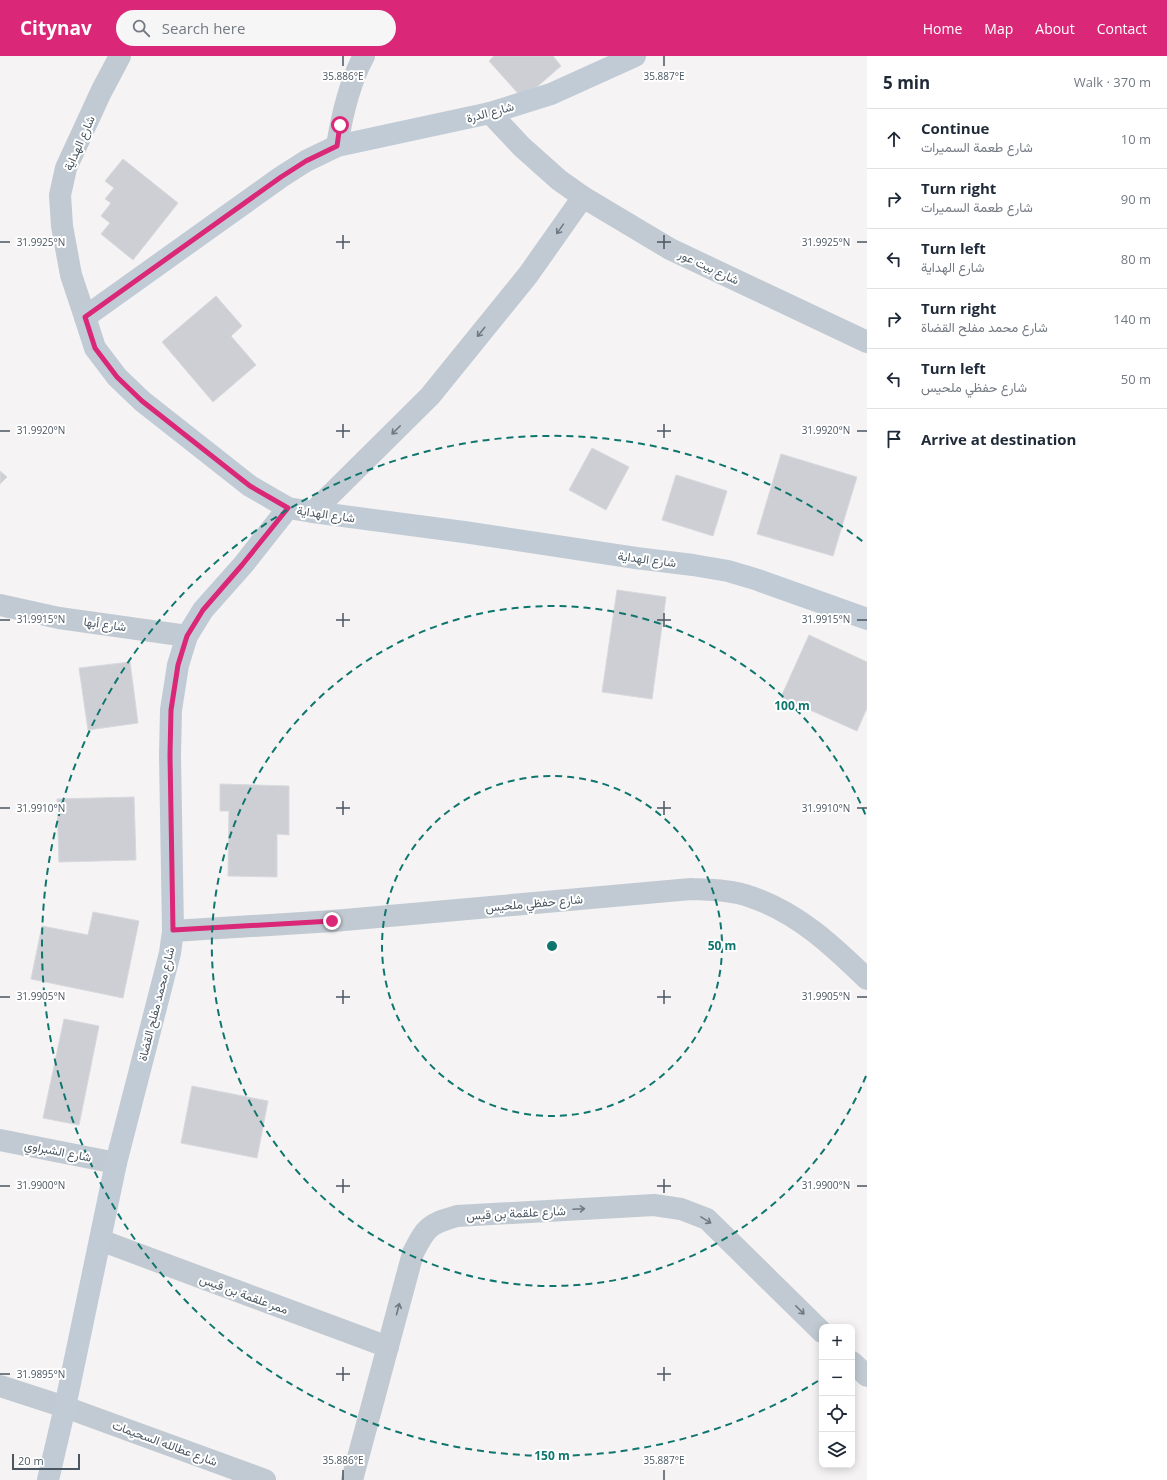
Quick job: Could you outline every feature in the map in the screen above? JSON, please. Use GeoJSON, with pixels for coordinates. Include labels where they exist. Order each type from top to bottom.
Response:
{"type":"FeatureCollection","features":[{"type":"Feature","properties":{"kind":"street","name":"شارع الهداية"},"geometry":{"type":"LineString","coordinates":[[120,56],[101,92],[66,168],[60,195],[62,226],[71,275],[95,348],[117,377],[142,401],[250,486],[288,508],[464,532],[636,558],[693,564],[728,571],[755,579],[867,619]]}},
{"type":"Feature","properties":{"kind":"street"},"geometry":{"type":"LineString","coordinates":[[337,146],[346,101],[355,74],[364,56]]}},
{"type":"Feature","properties":{"kind":"street","name":"شارع الدرة"},"geometry":{"type":"LineString","coordinates":[[85,317],[281,177],[306,161],[337,146],[490,113],[551,94],[635,56]]}},
{"type":"Feature","properties":{"kind":"street","name":"شارع بيت عور"},"geometry":{"type":"LineString","coordinates":[[490,113],[522,147],[559,180],[583,197],[670,249],[867,342]]}},
{"type":"Feature","properties":{"kind":"street"},"geometry":{"type":"LineString","coordinates":[[313,512],[430,396],[528,275],[583,197]]}},
{"type":"Feature","properties":{"kind":"street","name":"شارع محمد مفلح القضاة"},"geometry":{"type":"LineString","coordinates":[[48,1480],[65,1407],[116,1162],[170,953],[173,930],[170,755],[171,710],[178,665],[187,636],[203,610],[288,508]]}},
{"type":"Feature","properties":{"kind":"street","name":"شارع أبها"},"geometry":{"type":"LineString","coordinates":[[0,605],[59,618],[187,636]]}},
{"type":"Feature","properties":{"kind":"street","name":"شارع حفظي ملحيس"},"geometry":{"type":"LineString","coordinates":[[173,930],[332,921],[691,889],[723,891],[750,896],[783,911],[806,925],[843,956],[867,979]]}},
{"type":"Feature","properties":{"kind":"street","name":"شارع الشبراوي"},"geometry":{"type":"LineString","coordinates":[[0,1140],[116,1162]]}},
{"type":"Feature","properties":{"kind":"street","name":"شارع علقمة بن قيس"},"geometry":{"type":"LineString","coordinates":[[352,1480],[413,1253],[422,1234],[436,1222],[457,1216],[654,1205],[681,1209],[708,1219],[819,1329]]}},
{"type":"Feature","properties":{"kind":"street","name":"ممر علقمة بن قيس"},"geometry":{"type":"LineString","coordinates":[[100,1240],[388,1347]]}},
{"type":"Feature","properties":{"kind":"street"},"geometry":{"type":"LineString","coordinates":[[855,1365],[867,1376]]}},
{"type":"Feature","properties":{"kind":"street","name":"شارع عطالله السحيمات"},"geometry":{"type":"LineString","coordinates":[[0,1386],[65,1407],[265,1480]]}},
{"type":"Feature","properties":{"kind":"building"},"geometry":{"type":"Polygon","coordinates":[[[494,56],[553,56],[561,66],[523,99],[489,61],[494,56]]]}},
{"type":"Feature","properties":{"kind":"building"},"geometry":{"type":"Polygon","coordinates":[[[123,159],[178,203],[133,260],[101,234],[110,223],[101,216],[111,203],[105,199],[114,188],[105,181],[123,159]]]}},
{"type":"Feature","properties":{"kind":"building"},"geometry":{"type":"Polygon","coordinates":[[[216,296],[242,326],[231,336],[256,365],[213,402],[162,342],[216,296]]]}},
{"type":"Feature","properties":{"kind":"building"},"geometry":{"type":"Polygon","coordinates":[[[592,448],[629,467],[606,510],[569,490],[592,448]]]}},
{"type":"Feature","properties":{"kind":"building"},"geometry":{"type":"Polygon","coordinates":[[[781,454],[857,477],[833,556],[757,534],[781,454]]]}},
{"type":"Feature","properties":{"kind":"building"},"geometry":{"type":"Polygon","coordinates":[[[0,471],[7,477],[0,484],[0,471]]]}},
{"type":"Feature","properties":{"kind":"building"},"geometry":{"type":"Polygon","coordinates":[[[676,475],[727,491],[713,536],[662,520],[676,475]]]}},
{"type":"Feature","properties":{"kind":"building"},"geometry":{"type":"Polygon","coordinates":[[[617,590],[666,597],[652,699],[602,692],[617,590]]]}},
{"type":"Feature","properties":{"kind":"building"},"geometry":{"type":"Polygon","coordinates":[[[809,635],[867,662],[867,708],[857,731],[781,697],[809,635]]]}},
{"type":"Feature","properties":{"kind":"building"},"geometry":{"type":"Polygon","coordinates":[[[130,662],[138,723],[88,730],[79,668],[130,662]]]}},
{"type":"Feature","properties":{"kind":"building"},"geometry":{"type":"Polygon","coordinates":[[[220,784],[289,786],[289,835],[277,834],[277,877],[228,876],[229,811],[220,811],[220,784]]]}},
{"type":"Feature","properties":{"kind":"building"},"geometry":{"type":"Polygon","coordinates":[[[134,797],[136,860],[59,862],[57,799],[134,797]]]}},
{"type":"Feature","properties":{"kind":"building"},"geometry":{"type":"Polygon","coordinates":[[[93,912],[139,921],[123,998],[31,979],[42,926],[88,935],[93,912]]]}},
{"type":"Feature","properties":{"kind":"building"},"geometry":{"type":"Polygon","coordinates":[[[64,1019],[99,1026],[79,1125],[43,1118],[64,1019]]]}},
{"type":"Feature","properties":{"kind":"building"},"geometry":{"type":"Polygon","coordinates":[[[192,1086],[268,1101],[257,1158],[181,1143],[192,1086]]]}},
{"type":"Feature","properties":{"kind":"route"},"geometry":{"type":"LineString","coordinates":[[332,921],[173,930],[170,755],[171,710],[178,665],[187,636],[203,610],[288,508],[250,486],[142,401],[117,377],[95,348],[85,317],[281,177],[306,161],[337,146],[340,125]]}}]}
